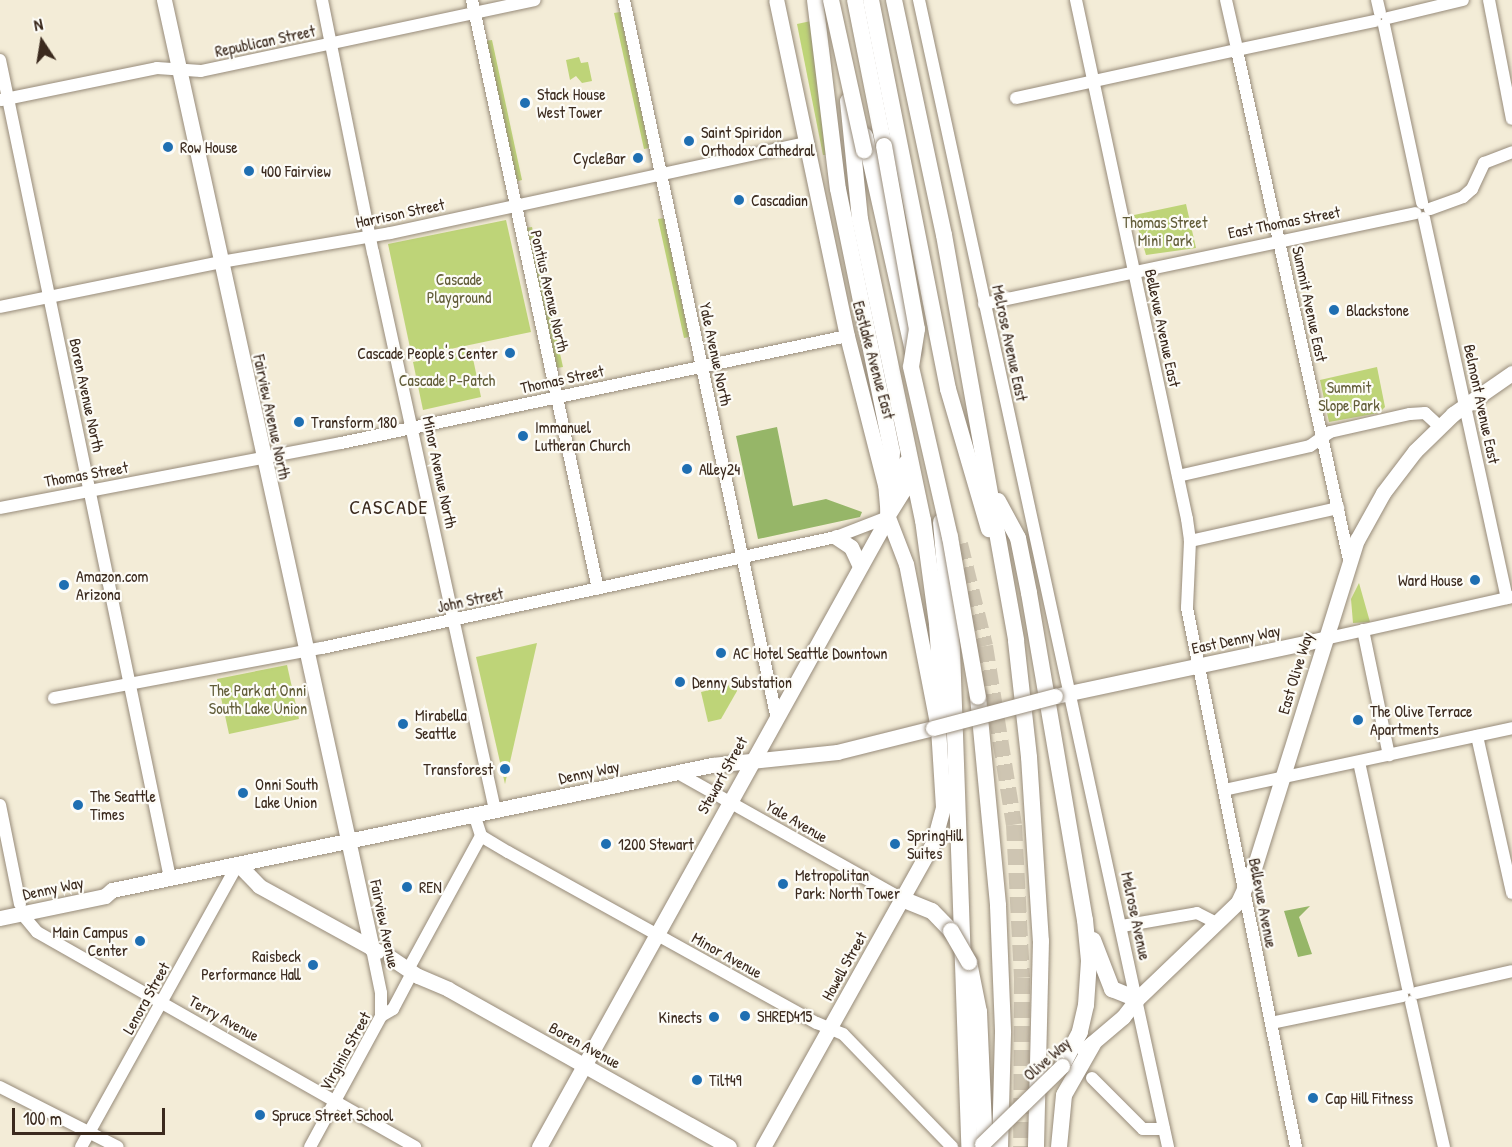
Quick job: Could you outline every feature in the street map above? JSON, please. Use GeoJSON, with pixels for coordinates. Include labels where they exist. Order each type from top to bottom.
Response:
{"type":"FeatureCollection","features":[{"type":"Feature","properties":{"kind":"highway"},"geometry":{"type":"LineString","coordinates":[[815,0],[833,157],[892,452],[888,517]]}},
{"type":"Feature","properties":{"kind":"highway"},"geometry":{"type":"LineString","coordinates":[[833,0],[934,443],[960,544]]}},
{"type":"Feature","properties":{"kind":"highway"},"geometry":{"type":"LineString","coordinates":[[833,0],[963,600],[987,768],[1000,948],[1000,1147]]}},
{"type":"Feature","properties":{"kind":"highway"},"geometry":{"type":"LineString","coordinates":[[855,0],[917,330],[911,367]]}},
{"type":"Feature","properties":{"kind":"highway"},"geometry":{"type":"LineString","coordinates":[[870,0],[950,399],[1009,593]]}},
{"type":"Feature","properties":{"kind":"highway"},"geometry":{"type":"LineString","coordinates":[[894,0],[944,236],[1009,593],[1029,757],[1041,941],[1036,1147]]}},
{"type":"Feature","properties":{"kind":"highway"},"geometry":{"type":"LineString","coordinates":[[844,41],[860,219],[907,441],[937,624],[940,680],[938,728]]}},
{"type":"Feature","properties":{"kind":"highway"},"geometry":{"type":"LineString","coordinates":[[888,517],[903,491],[907,441]]}},
{"type":"Feature","properties":{"kind":"highway"},"geometry":{"type":"LineString","coordinates":[[934,443],[952,649],[969,1147]]}},
{"type":"Feature","properties":{"kind":"highway"},"geometry":{"type":"LineString","coordinates":[[991,487],[1017,538],[1027,582],[1086,920],[1089,961],[1086,1005],[1073,1050],[1062,1066]]}},
{"type":"Feature","properties":{"kind":"highway"},"geometry":{"type":"LineString","coordinates":[[902,899],[932,911],[951,931],[969,962],[979,1012],[985,1147]]}},
{"type":"Feature","properties":{"kind":"highway"},"geometry":{"type":"LineString","coordinates":[[1086,920],[1112,989],[1137,999]]}},
{"type":"Feature","properties":{"kind":"highway"},"geometry":{"type":"LineString","coordinates":[[1059,1147],[1064,1095],[1093,1044]]}},
{"type":"Feature","properties":{"kind":"main road","name":"Fairview Avenue North"},"geometry":{"type":"LineString","coordinates":[[164,0],[262,456],[348,840]]}},
{"type":"Feature","properties":{"kind":"main road","name":"Eastlake Avenue East"},"geometry":{"type":"LineString","coordinates":[[776,0],[847,336],[870,414],[885,485],[888,517],[903,550],[938,728],[943,807],[938,834]]}},
{"type":"Feature","properties":{"kind":"main road","name":"East Olive Way"},"geometry":{"type":"LineString","coordinates":[[1137,999],[1217,923],[1244,892],[1282,779],[1349,560],[1383,493],[1439,426],[1466,404],[1512,373]]}},
{"type":"Feature","properties":{"kind":"main road","name":"Stewart Street"},"geometry":{"type":"LineString","coordinates":[[539,1147],[776,715],[888,517]]}},
{"type":"Feature","properties":{"kind":"main road"},"geometry":{"type":"LineString","coordinates":[[836,537],[851,548],[860,566]]}},
{"type":"Feature","properties":{"kind":"main road","name":"East Denny Way"},"geometry":{"type":"LineString","coordinates":[[1072,692],[1324,639]]}},
{"type":"Feature","properties":{"kind":"main road","name":"Denny Way"},"geometry":{"type":"LineString","coordinates":[[0,918],[21,909],[103,887],[112,890],[676,772],[752,759],[837,752],[1072,692]]}},
{"type":"Feature","properties":{"kind":"main road","name":"Howell Street"},"geometry":{"type":"LineString","coordinates":[[763,1147],[938,834]]}},
{"type":"Feature","properties":{"kind":"main road","name":"Fairview Avenue"},"geometry":{"type":"LineString","coordinates":[[348,840],[372,949]]}},
{"type":"Feature","properties":{"kind":"main road","name":"Boren Avenue"},"geometry":{"type":"LineString","coordinates":[[237,864],[259,886],[584,1064],[729,1147]]}},
{"type":"Feature","properties":{"kind":"main road","name":"Denny Way"},"geometry":{"type":"LineString","coordinates":[[0,908],[21,909]]}},
{"type":"Feature","properties":{"kind":"main road","name":"Olive Way"},"geometry":{"type":"LineString","coordinates":[[979,1147],[1062,1066],[1093,1044],[1137,999]]}},
{"type":"Feature","properties":{"kind":"street","name":"Minor Avenue North"},"geometry":{"type":"LineString","coordinates":[[322,0],[370,237],[414,428],[495,810]]}},
{"type":"Feature","properties":{"kind":"street","name":"Republican Street"},"geometry":{"type":"LineString","coordinates":[[4,99],[157,68],[201,71],[332,43],[473,6],[535,0]]}},
{"type":"Feature","properties":{"kind":"street","name":"Yale Avenue North"},"geometry":{"type":"LineString","coordinates":[[624,0],[776,715]]}},
{"type":"Feature","properties":{"kind":"street","name":"Melrose Avenue East"},"geometry":{"type":"LineString","coordinates":[[920,0],[984,304],[1072,692]]}},
{"type":"Feature","properties":{"kind":"street","name":"Bellevue Avenue East"},"geometry":{"type":"LineString","coordinates":[[1076,0],[1178,476],[1190,541],[1185,591],[1200,665]]}},
{"type":"Feature","properties":{"kind":"street","name":"Summit Avenue East"},"geometry":{"type":"LineString","coordinates":[[1226,0],[1349,560]]}},
{"type":"Feature","properties":{"kind":"street","name":"Belmont Avenue East"},"geometry":{"type":"LineString","coordinates":[[1377,0],[1510,597]]}},
{"type":"Feature","properties":{"kind":"street"},"geometry":{"type":"LineString","coordinates":[[1016,98],[1463,0]]}},
{"type":"Feature","properties":{"kind":"street"},"geometry":{"type":"LineString","coordinates":[[1489,0],[1512,119]]}},
{"type":"Feature","properties":{"kind":"street","name":"Pontius Avenue North"},"geometry":{"type":"LineString","coordinates":[[473,6],[598,589]]}},
{"type":"Feature","properties":{"kind":"street","name":"Boren Avenue North"},"geometry":{"type":"LineString","coordinates":[[0,60],[4,99],[49,297],[170,878]]}},
{"type":"Feature","properties":{"kind":"street","name":"Harrison Street"},"geometry":{"type":"LineString","coordinates":[[0,307],[221,262],[370,237],[806,143]]}},
{"type":"Feature","properties":{"kind":"street","name":"East Thomas Street"},"geometry":{"type":"LineString","coordinates":[[984,304],[1134,270],[1423,211],[1463,197],[1472,189],[1484,163],[1512,152]]}},
{"type":"Feature","properties":{"kind":"street","name":"Thomas Street"},"geometry":{"type":"LineString","coordinates":[[0,508],[414,428],[847,336]]}},
{"type":"Feature","properties":{"kind":"street"},"geometry":{"type":"LineString","coordinates":[[1178,476],[1310,446],[1330,432],[1416,413],[1425,413],[1439,426]]}},
{"type":"Feature","properties":{"kind":"street"},"geometry":{"type":"LineString","coordinates":[[1190,541],[1338,508]]}},
{"type":"Feature","properties":{"kind":"street","name":"John Street"},"geometry":{"type":"LineString","coordinates":[[54,698],[129,681],[305,650],[454,620],[742,558],[836,537],[888,517]]}},
{"type":"Feature","properties":{"kind":"street","name":"East Denny Way"},"geometry":{"type":"LineString","coordinates":[[1324,639],[1510,597]]}},
{"type":"Feature","properties":{"kind":"street"},"geometry":{"type":"LineString","coordinates":[[1362,630],[1389,755]]}},
{"type":"Feature","properties":{"kind":"street","name":"Bellevue Avenue"},"geometry":{"type":"LineString","coordinates":[[1200,665],[1296,1147]]}},
{"type":"Feature","properties":{"kind":"street","name":"Melrose Avenue"},"geometry":{"type":"LineString","coordinates":[[1072,692],[1168,1147]]}},
{"type":"Feature","properties":{"kind":"street"},"geometry":{"type":"LineString","coordinates":[[1224,790],[1512,728]]}},
{"type":"Feature","properties":{"kind":"street"},"geometry":{"type":"LineString","coordinates":[[1477,736],[1512,893]]}},
{"type":"Feature","properties":{"kind":"street"},"geometry":{"type":"LineString","coordinates":[[1359,762],[1444,1147]]}},
{"type":"Feature","properties":{"kind":"street","name":"Yale Avenue"},"geometry":{"type":"LineString","coordinates":[[676,772],[902,899]]}},
{"type":"Feature","properties":{"kind":"street"},"geometry":{"type":"LineString","coordinates":[[0,805],[21,909]]}},
{"type":"Feature","properties":{"kind":"street"},"geometry":{"type":"LineString","coordinates":[[474,814],[481,836]]}},
{"type":"Feature","properties":{"kind":"street","name":"Minor Avenue"},"geometry":{"type":"LineString","coordinates":[[481,836],[655,935],[843,1034],[952,1147]]}},
{"type":"Feature","properties":{"kind":"street","name":"Virginia Street"},"geometry":{"type":"LineString","coordinates":[[310,1147],[381,1016],[393,1009],[415,972],[481,836]]}},
{"type":"Feature","properties":{"kind":"street","name":"Lenora Street"},"geometry":{"type":"LineString","coordinates":[[81,1147],[163,1002],[237,864]]}},
{"type":"Feature","properties":{"kind":"street","name":"Terry Avenue"},"geometry":{"type":"LineString","coordinates":[[21,909],[37,932],[337,1100],[415,1147]]}},
{"type":"Feature","properties":{"kind":"street"},"geometry":{"type":"LineString","coordinates":[[1122,926],[1197,913],[1217,923]]}},
{"type":"Feature","properties":{"kind":"street","name":"Fairview Avenue"},"geometry":{"type":"LineString","coordinates":[[372,949],[381,993],[381,1016]]}},
{"type":"Feature","properties":{"kind":"street"},"geometry":{"type":"LineString","coordinates":[[1270,1023],[1409,995],[1512,971]]}},
{"type":"Feature","properties":{"kind":"street"},"geometry":{"type":"LineString","coordinates":[[1092,1078],[1143,1129],[1164,1129]]}},
{"type":"Feature","properties":{"kind":"street"},"geometry":{"type":"LineString","coordinates":[[0,1087],[88,1134],[118,1147]]}},
{"type":"Feature","properties":{"kind":"green space"},"geometry":{"type":"Polygon","coordinates":[[[620,12],[649,148],[644,149],[614,13],[620,12]]]}},
{"type":"Feature","properties":{"kind":"green space"},"geometry":{"type":"Polygon","coordinates":[[[811,21],[827,155],[823,155],[797,24],[811,21]]]}},
{"type":"Feature","properties":{"kind":"green space"},"geometry":{"type":"Polygon","coordinates":[[[492,40],[522,180],[514,182],[485,41],[492,40]]]}},
{"type":"Feature","properties":{"kind":"green space"},"geometry":{"type":"Polygon","coordinates":[[[579,57],[581,63],[588,62],[592,81],[582,83],[576,76],[570,80],[566,60],[579,57]]]}},
{"type":"Feature","properties":{"kind":"green space","name":"Thomas Street Mini Park"},"geometry":{"type":"Polygon","coordinates":[[[1186,204],[1196,248],[1146,255],[1134,215],[1186,204]]]}},
{"type":"Feature","properties":{"kind":"green space"},"geometry":{"type":"Polygon","coordinates":[[[664,218],[689,337],[684,338],[658,219],[664,218]]]}},
{"type":"Feature","properties":{"kind":"green space","name":"Cascade Playground"},"geometry":{"type":"Polygon","coordinates":[[[506,220],[531,332],[412,357],[388,244],[506,220]]]}},
{"type":"Feature","properties":{"kind":"green space"},"geometry":{"type":"Polygon","coordinates":[[[532,227],[563,367],[557,368],[524,228],[532,227]]]}},
{"type":"Feature","properties":{"kind":"green space","name":"Cascade P-Patch"},"geometry":{"type":"Polygon","coordinates":[[[471,349],[481,397],[423,410],[413,362],[471,349]]]}},
{"type":"Feature","properties":{"kind":"green space","name":"Summit Slope Park"},"geometry":{"type":"Polygon","coordinates":[[[1377,367],[1385,407],[1379,413],[1329,422],[1320,380],[1377,367]]]}},
{"type":"Feature","properties":{"kind":"green space"},"geometry":{"type":"Polygon","coordinates":[[[777,427],[793,506],[826,499],[862,512],[860,517],[758,539],[736,436],[777,427]]]}},
{"type":"Feature","properties":{"kind":"green space"},"geometry":{"type":"Polygon","coordinates":[[[1359,583],[1370,622],[1353,623],[1351,599],[1359,583]]]}},
{"type":"Feature","properties":{"kind":"green space"},"geometry":{"type":"Polygon","coordinates":[[[537,643],[505,784],[476,657],[537,643]]]}},
{"type":"Feature","properties":{"kind":"green space","name":"The Park at Onni South Lake Union"},"geometry":{"type":"Polygon","coordinates":[[[287,665],[299,719],[229,734],[217,679],[287,665]]]}},
{"type":"Feature","properties":{"kind":"green space"},"geometry":{"type":"Polygon","coordinates":[[[735,684],[737,691],[721,719],[708,722],[701,692],[735,684]]]}},
{"type":"Feature","properties":{"kind":"green space"},"geometry":{"type":"Polygon","coordinates":[[[1310,906],[1299,917],[1312,954],[1298,957],[1284,911],[1310,906]]]}},
{"type":"Feature","properties":{"kind":"tunnel"},"geometry":{"type":"LineString","coordinates":[[960,544],[985,646],[1014,825],[1022,978],[1021,1147]]}},
{"type":"Feature","properties":{"kind":"place","name":"Stack House West Tower"},"geometry":{"type":"Point","coordinates":[525,103]}},
{"type":"Feature","properties":{"kind":"place","name":"Saint Spiridon Orthodox Cathedral"},"geometry":{"type":"Point","coordinates":[689,141]}},
{"type":"Feature","properties":{"kind":"place","name":"Row House"},"geometry":{"type":"Point","coordinates":[168,147]}},
{"type":"Feature","properties":{"kind":"place","name":"CycleBar"},"geometry":{"type":"Point","coordinates":[638,158]}},
{"type":"Feature","properties":{"kind":"place","name":"400 Fairview"},"geometry":{"type":"Point","coordinates":[249,171]}},
{"type":"Feature","properties":{"kind":"place","name":"Cascadian"},"geometry":{"type":"Point","coordinates":[739,200]}},
{"type":"Feature","properties":{"kind":"place","name":"Blackstone"},"geometry":{"type":"Point","coordinates":[1334,310]}},
{"type":"Feature","properties":{"kind":"place","name":"Cascade People's Center"},"geometry":{"type":"Point","coordinates":[510,353]}},
{"type":"Feature","properties":{"kind":"place","name":"Transform 180"},"geometry":{"type":"Point","coordinates":[299,422]}},
{"type":"Feature","properties":{"kind":"place","name":"Immanuel Lutheran Church"},"geometry":{"type":"Point","coordinates":[523,436]}},
{"type":"Feature","properties":{"kind":"place","name":"Alley24"},"geometry":{"type":"Point","coordinates":[687,469]}},
{"type":"Feature","properties":{"kind":"place","name":"Ward House"},"geometry":{"type":"Point","coordinates":[1475,580]}},
{"type":"Feature","properties":{"kind":"place","name":"Amazon.com Arizona"},"geometry":{"type":"Point","coordinates":[64,585]}},
{"type":"Feature","properties":{"kind":"place","name":"AC Hotel Seattle Downtown"},"geometry":{"type":"Point","coordinates":[721,653]}},
{"type":"Feature","properties":{"kind":"place","name":"Denny Substation"},"geometry":{"type":"Point","coordinates":[680,682]}},
{"type":"Feature","properties":{"kind":"place","name":"The Olive Terrace Apartments"},"geometry":{"type":"Point","coordinates":[1358,720]}},
{"type":"Feature","properties":{"kind":"place","name":"Mirabella Seattle"},"geometry":{"type":"Point","coordinates":[403,724]}},
{"type":"Feature","properties":{"kind":"place","name":"Transforest"},"geometry":{"type":"Point","coordinates":[505,769]}},
{"type":"Feature","properties":{"kind":"place","name":"Onni South Lake Union"},"geometry":{"type":"Point","coordinates":[243,793]}},
{"type":"Feature","properties":{"kind":"place","name":"The Seattle Times"},"geometry":{"type":"Point","coordinates":[78,805]}},
{"type":"Feature","properties":{"kind":"place","name":"1200 Stewart"},"geometry":{"type":"Point","coordinates":[606,844]}},
{"type":"Feature","properties":{"kind":"place","name":"SpringHill Suites"},"geometry":{"type":"Point","coordinates":[895,844]}},
{"type":"Feature","properties":{"kind":"place","name":"Metropolitan Park: North Tower"},"geometry":{"type":"Point","coordinates":[783,884]}},
{"type":"Feature","properties":{"kind":"place","name":"REN"},"geometry":{"type":"Point","coordinates":[407,887]}},
{"type":"Feature","properties":{"kind":"place","name":"Main Campus Center"},"geometry":{"type":"Point","coordinates":[140,941]}},
{"type":"Feature","properties":{"kind":"place","name":"Raisbeck Performance Hall"},"geometry":{"type":"Point","coordinates":[313,965]}},
{"type":"Feature","properties":{"kind":"place","name":"SHRED415"},"geometry":{"type":"Point","coordinates":[745,1016]}},
{"type":"Feature","properties":{"kind":"place","name":"Kinects"},"geometry":{"type":"Point","coordinates":[714,1017]}},
{"type":"Feature","properties":{"kind":"place","name":"Tilt49"},"geometry":{"type":"Point","coordinates":[697,1080]}},
{"type":"Feature","properties":{"kind":"place","name":"Cap Hill Fitness"},"geometry":{"type":"Point","coordinates":[1313,1098]}},
{"type":"Feature","properties":{"kind":"place","name":"Spruce Street School"},"geometry":{"type":"Point","coordinates":[260,1115]}},
{"type":"Feature","properties":{"kind":"district","name":"CASCADE"},"geometry":{"type":"Point","coordinates":[389,506]}}]}
